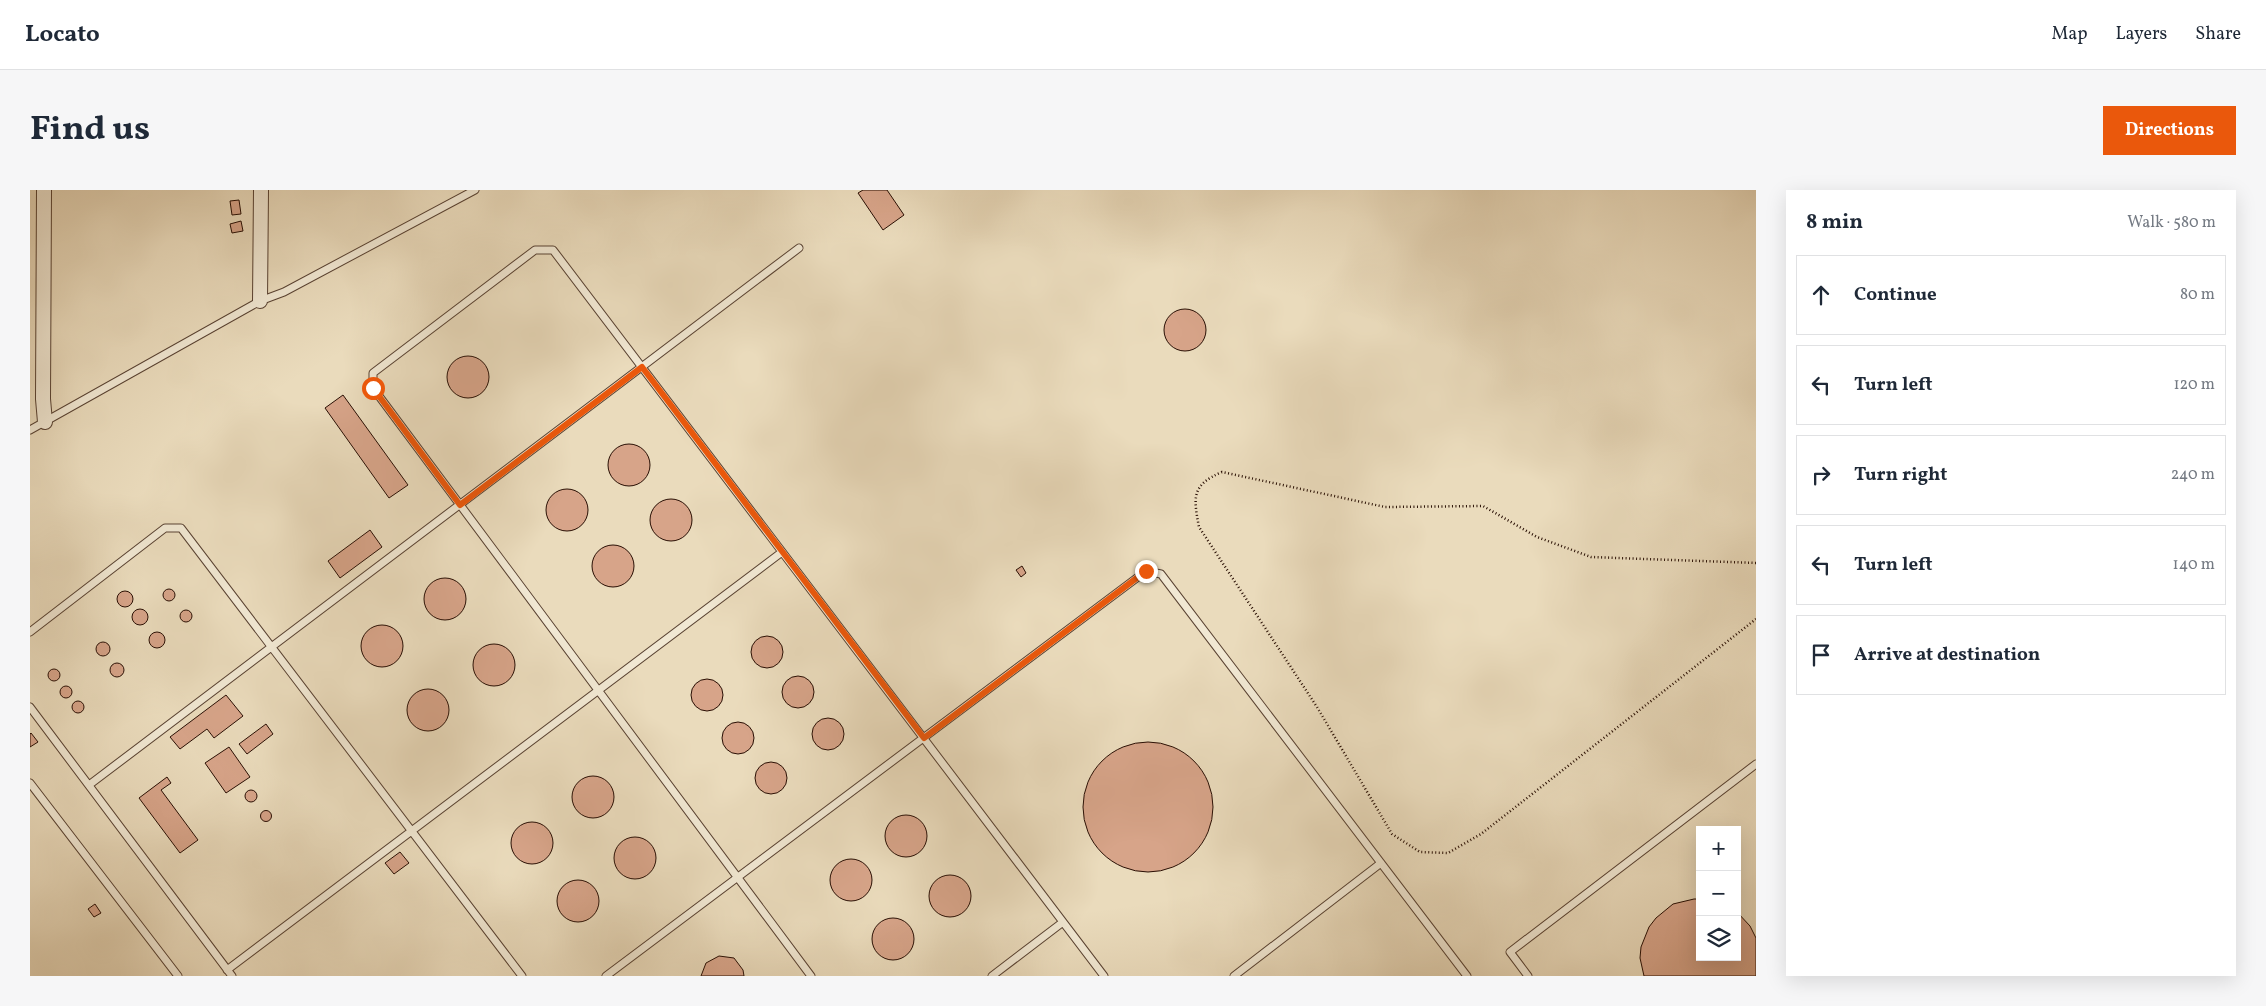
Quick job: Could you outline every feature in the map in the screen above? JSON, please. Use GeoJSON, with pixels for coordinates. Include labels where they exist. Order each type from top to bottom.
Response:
{"type":"FeatureCollection","features":[{"type":"Feature","properties":{"kind":"street"},"geometry":{"type":"LineString","coordinates":[[44,190],[43,399],[45,422]]}},
{"type":"Feature","properties":{"kind":"street"},"geometry":{"type":"LineString","coordinates":[[260,301],[261,190]]}},
{"type":"Feature","properties":{"kind":"lane"},"geometry":{"type":"LineString","coordinates":[[30,430],[260,301],[284,292],[475,190]]}},
{"type":"Feature","properties":{"kind":"lane"},"geometry":{"type":"LineString","coordinates":[[89,786],[799,248]]}},
{"type":"Feature","properties":{"kind":"lane"},"geometry":{"type":"LineString","coordinates":[[811,976],[373,388],[373,373],[535,250],[553,250],[1104,976]]}},
{"type":"Feature","properties":{"kind":"lane"},"geometry":{"type":"LineString","coordinates":[[30,632],[165,528],[181,528],[522,976]]}},
{"type":"Feature","properties":{"kind":"lane"},"geometry":{"type":"LineString","coordinates":[[227,970],[782,552]]}},
{"type":"Feature","properties":{"kind":"lane"},"geometry":{"type":"LineString","coordinates":[[606,976],[1146,571],[1161,574],[1467,976]]}},
{"type":"Feature","properties":{"kind":"lane"},"geometry":{"type":"LineString","coordinates":[[30,707],[232,976]]}},
{"type":"Feature","properties":{"kind":"lane"},"geometry":{"type":"LineString","coordinates":[[1528,976],[1510,952],[1756,764]]}},
{"type":"Feature","properties":{"kind":"lane"},"geometry":{"type":"LineString","coordinates":[[30,783],[178,976]]}},
{"type":"Feature","properties":{"kind":"lane"},"geometry":{"type":"LineString","coordinates":[[1234,976],[1381,863]]}},
{"type":"Feature","properties":{"kind":"lane"},"geometry":{"type":"LineString","coordinates":[[992,976],[1063,922]]}},
{"type":"Feature","properties":{"kind":"path"},"geometry":{"type":"LineString","coordinates":[[1756,563],[1591,558],[1537,537],[1483,506],[1386,507],[1222,472],[1206,479],[1197,488],[1195,505],[1199,527],[1317,708],[1392,834],[1420,852],[1448,853],[1481,834],[1756,619]]}},
{"type":"Feature","properties":{"kind":"building"},"geometry":{"type":"Polygon","coordinates":[[[863,190],[887,190],[904,215],[883,230],[858,193],[863,190]]]}},
{"type":"Feature","properties":{"kind":"building"},"geometry":{"type":"Polygon","coordinates":[[[239,200],[241,214],[232,215],[230,201],[239,200]]]}},
{"type":"Feature","properties":{"kind":"building"},"geometry":{"type":"Polygon","coordinates":[[[241,221],[243,231],[232,233],[230,224],[241,221]]]}},
{"type":"Feature","properties":{"kind":"building"},"geometry":{"type":"Polygon","coordinates":[[[1189,309],[1197,312],[1203,318],[1206,330],[1203,342],[1197,348],[1181,351],[1173,348],[1167,342],[1164,326],[1167,318],[1173,312],[1189,309]]]}},
{"type":"Feature","properties":{"kind":"building"},"geometry":{"type":"Polygon","coordinates":[[[472,356],[480,359],[486,365],[489,377],[486,389],[480,395],[464,398],[456,395],[450,389],[447,373],[450,365],[456,359],[472,356]]]}},
{"type":"Feature","properties":{"kind":"building"},"geometry":{"type":"Polygon","coordinates":[[[343,395],[408,485],[389,498],[325,408],[343,395]]]}},
{"type":"Feature","properties":{"kind":"building"},"geometry":{"type":"Polygon","coordinates":[[[633,444],[641,447],[647,453],[650,465],[647,477],[641,483],[625,486],[617,483],[611,477],[608,461],[611,453],[617,447],[633,444]]]}},
{"type":"Feature","properties":{"kind":"building"},"geometry":{"type":"Polygon","coordinates":[[[571,489],[579,492],[585,498],[588,510],[585,522],[579,528],[563,531],[555,528],[549,522],[546,506],[549,498],[555,492],[571,489]]]}},
{"type":"Feature","properties":{"kind":"building"},"geometry":{"type":"Polygon","coordinates":[[[675,499],[683,502],[689,508],[692,520],[689,532],[683,538],[667,541],[659,538],[653,532],[650,516],[653,508],[659,502],[675,499]]]}},
{"type":"Feature","properties":{"kind":"building"},"geometry":{"type":"Polygon","coordinates":[[[370,530],[382,547],[340,578],[328,561],[370,530]]]}},
{"type":"Feature","properties":{"kind":"building"},"geometry":{"type":"Polygon","coordinates":[[[617,545],[625,548],[631,554],[634,566],[631,578],[625,584],[609,587],[601,584],[595,578],[592,562],[595,554],[601,548],[617,545]]]}},
{"type":"Feature","properties":{"kind":"building"},"geometry":{"type":"Polygon","coordinates":[[[1022,566],[1026,573],[1021,577],[1016,570],[1022,566]]]}},
{"type":"Feature","properties":{"kind":"building"},"geometry":{"type":"Polygon","coordinates":[[[449,578],[457,581],[463,587],[466,599],[463,611],[457,617],[441,620],[433,617],[427,611],[424,595],[427,587],[433,581],[449,578]]]}},
{"type":"Feature","properties":{"kind":"building"},"geometry":{"type":"Polygon","coordinates":[[[169,589],[175,595],[169,601],[163,595],[169,589]]]}},
{"type":"Feature","properties":{"kind":"building"},"geometry":{"type":"Polygon","coordinates":[[[125,591],[131,593],[133,599],[131,605],[125,607],[119,605],[117,599],[119,593],[125,591]]]}},
{"type":"Feature","properties":{"kind":"building"},"geometry":{"type":"Polygon","coordinates":[[[140,609],[146,611],[148,617],[146,623],[140,625],[134,623],[132,617],[134,611],[140,609]]]}},
{"type":"Feature","properties":{"kind":"building"},"geometry":{"type":"Polygon","coordinates":[[[186,610],[192,616],[186,622],[180,616],[186,610]]]}},
{"type":"Feature","properties":{"kind":"building"},"geometry":{"type":"Polygon","coordinates":[[[386,625],[394,628],[400,634],[403,646],[400,658],[394,664],[378,667],[370,664],[364,658],[361,642],[364,634],[370,628],[386,625]]]}},
{"type":"Feature","properties":{"kind":"building"},"geometry":{"type":"Polygon","coordinates":[[[157,632],[163,634],[165,640],[163,646],[157,648],[151,646],[149,640],[151,634],[157,632]]]}},
{"type":"Feature","properties":{"kind":"building"},"geometry":{"type":"Polygon","coordinates":[[[767,636],[778,641],[783,652],[778,663],[767,668],[756,663],[751,652],[756,641],[767,636]]]}},
{"type":"Feature","properties":{"kind":"building"},"geometry":{"type":"Polygon","coordinates":[[[103,642],[108,644],[110,649],[108,654],[103,656],[98,654],[96,649],[98,644],[103,642]]]}},
{"type":"Feature","properties":{"kind":"building"},"geometry":{"type":"Polygon","coordinates":[[[498,644],[506,647],[512,653],[515,665],[512,677],[506,683],[490,686],[482,683],[476,677],[473,661],[476,653],[482,647],[498,644]]]}},
{"type":"Feature","properties":{"kind":"building"},"geometry":{"type":"Polygon","coordinates":[[[117,663],[122,665],[124,670],[122,675],[117,677],[112,675],[110,670],[112,665],[117,663]]]}},
{"type":"Feature","properties":{"kind":"building"},"geometry":{"type":"Polygon","coordinates":[[[52,669],[56,669],[60,675],[56,681],[52,681],[48,677],[48,673],[52,669]]]}},
{"type":"Feature","properties":{"kind":"building"},"geometry":{"type":"Polygon","coordinates":[[[798,676],[809,681],[814,692],[809,703],[798,708],[787,703],[782,692],[787,681],[798,676]]]}},
{"type":"Feature","properties":{"kind":"building"},"geometry":{"type":"Polygon","coordinates":[[[707,679],[718,684],[723,695],[718,706],[707,711],[696,706],[691,695],[696,684],[707,679]]]}},
{"type":"Feature","properties":{"kind":"building"},"geometry":{"type":"Polygon","coordinates":[[[64,686],[68,686],[72,692],[68,698],[64,698],[60,694],[60,690],[64,686]]]}},
{"type":"Feature","properties":{"kind":"building"},"geometry":{"type":"Polygon","coordinates":[[[432,689],[440,692],[446,698],[449,710],[446,722],[440,728],[424,731],[416,728],[410,722],[407,706],[410,698],[416,692],[432,689]]]}},
{"type":"Feature","properties":{"kind":"building"},"geometry":{"type":"Polygon","coordinates":[[[226,695],[243,716],[214,738],[207,729],[180,749],[170,737],[226,695]]]}},
{"type":"Feature","properties":{"kind":"building"},"geometry":{"type":"Polygon","coordinates":[[[76,701],[80,701],[84,707],[80,713],[76,713],[72,709],[72,705],[76,701]]]}},
{"type":"Feature","properties":{"kind":"building"},"geometry":{"type":"Polygon","coordinates":[[[828,718],[839,723],[844,734],[839,745],[828,750],[817,745],[812,734],[817,723],[828,718]]]}},
{"type":"Feature","properties":{"kind":"building"},"geometry":{"type":"Polygon","coordinates":[[[738,722],[749,727],[754,738],[749,749],[738,754],[727,749],[722,738],[727,727],[738,722]]]}},
{"type":"Feature","properties":{"kind":"building"},"geometry":{"type":"Polygon","coordinates":[[[266,724],[273,734],[247,754],[239,744],[266,724]]]}},
{"type":"Feature","properties":{"kind":"building"},"geometry":{"type":"Polygon","coordinates":[[[30,734],[38,742],[30,747],[30,734]]]}},
{"type":"Feature","properties":{"kind":"building"},"geometry":{"type":"Polygon","coordinates":[[[1148,742],[1173,747],[1194,761],[1208,782],[1213,807],[1208,832],[1194,853],[1173,867],[1148,872],[1123,867],[1102,853],[1088,832],[1083,807],[1088,782],[1102,761],[1123,747],[1148,742]]]}},
{"type":"Feature","properties":{"kind":"building"},"geometry":{"type":"Polygon","coordinates":[[[229,747],[250,777],[226,793],[205,763],[229,747]]]}},
{"type":"Feature","properties":{"kind":"building"},"geometry":{"type":"Polygon","coordinates":[[[771,762],[782,767],[787,778],[782,789],[771,794],[760,789],[755,778],[760,767],[771,762]]]}},
{"type":"Feature","properties":{"kind":"building"},"geometry":{"type":"Polygon","coordinates":[[[597,776],[605,779],[611,785],[614,797],[611,809],[605,815],[589,818],[581,815],[575,809],[572,793],[575,785],[581,779],[597,776]]]}},
{"type":"Feature","properties":{"kind":"building"},"geometry":{"type":"Polygon","coordinates":[[[167,777],[171,783],[161,790],[198,840],[180,853],[139,798],[167,777]]]}},
{"type":"Feature","properties":{"kind":"building"},"geometry":{"type":"Polygon","coordinates":[[[251,790],[257,796],[251,802],[245,796],[251,790]]]}},
{"type":"Feature","properties":{"kind":"building"},"geometry":{"type":"Polygon","coordinates":[[[266,810],[272,816],[266,822],[260,816],[266,810]]]}},
{"type":"Feature","properties":{"kind":"building"},"geometry":{"type":"Polygon","coordinates":[[[910,815],[918,818],[924,824],[927,836],[924,848],[918,854],[902,857],[894,854],[888,848],[885,832],[888,824],[894,818],[910,815]]]}},
{"type":"Feature","properties":{"kind":"building"},"geometry":{"type":"Polygon","coordinates":[[[536,822],[544,825],[550,831],[553,843],[550,855],[544,861],[528,864],[520,861],[514,855],[511,839],[514,831],[520,825],[536,822]]]}},
{"type":"Feature","properties":{"kind":"building"},"geometry":{"type":"Polygon","coordinates":[[[639,837],[647,840],[653,846],[656,858],[653,870],[647,876],[631,879],[623,876],[617,870],[614,854],[617,846],[623,840],[639,837]]]}},
{"type":"Feature","properties":{"kind":"building"},"geometry":{"type":"Polygon","coordinates":[[[400,852],[409,863],[394,874],[385,863],[400,852]]]}},
{"type":"Feature","properties":{"kind":"building"},"geometry":{"type":"Polygon","coordinates":[[[855,859],[863,862],[869,868],[872,880],[869,892],[863,898],[847,901],[839,898],[833,892],[830,876],[833,868],[839,862],[855,859]]]}},
{"type":"Feature","properties":{"kind":"building"},"geometry":{"type":"Polygon","coordinates":[[[954,875],[962,878],[968,884],[971,896],[968,908],[962,914],[946,917],[938,914],[932,908],[929,892],[932,884],[938,878],[954,875]]]}},
{"type":"Feature","properties":{"kind":"building"},"geometry":{"type":"Polygon","coordinates":[[[582,880],[590,883],[596,889],[599,901],[596,913],[590,919],[574,922],[566,919],[560,913],[557,897],[560,889],[566,883],[582,880]]]}},
{"type":"Feature","properties":{"kind":"building"},"geometry":{"type":"Polygon","coordinates":[[[1696,899],[1696,961],[1741,961],[1741,916],[1750,926],[1756,938],[1756,976],[1644,976],[1640,958],[1641,947],[1649,927],[1656,918],[1673,904],[1696,899]]]}},
{"type":"Feature","properties":{"kind":"building"},"geometry":{"type":"Polygon","coordinates":[[[95,904],[101,913],[94,917],[88,909],[95,904]]]}},
{"type":"Feature","properties":{"kind":"building"},"geometry":{"type":"Polygon","coordinates":[[[897,918],[905,921],[911,927],[914,939],[911,951],[905,957],[889,960],[881,957],[875,951],[872,935],[875,927],[881,921],[897,918]]]}},
{"type":"Feature","properties":{"kind":"building"},"geometry":{"type":"Polygon","coordinates":[[[719,956],[734,958],[743,970],[744,976],[701,976],[706,963],[719,956]]]}},
{"type":"Feature","properties":{"kind":"route"},"geometry":{"type":"LineString","coordinates":[[373,388],[460,505],[642,367],[924,738],[1146,571]]}}]}
